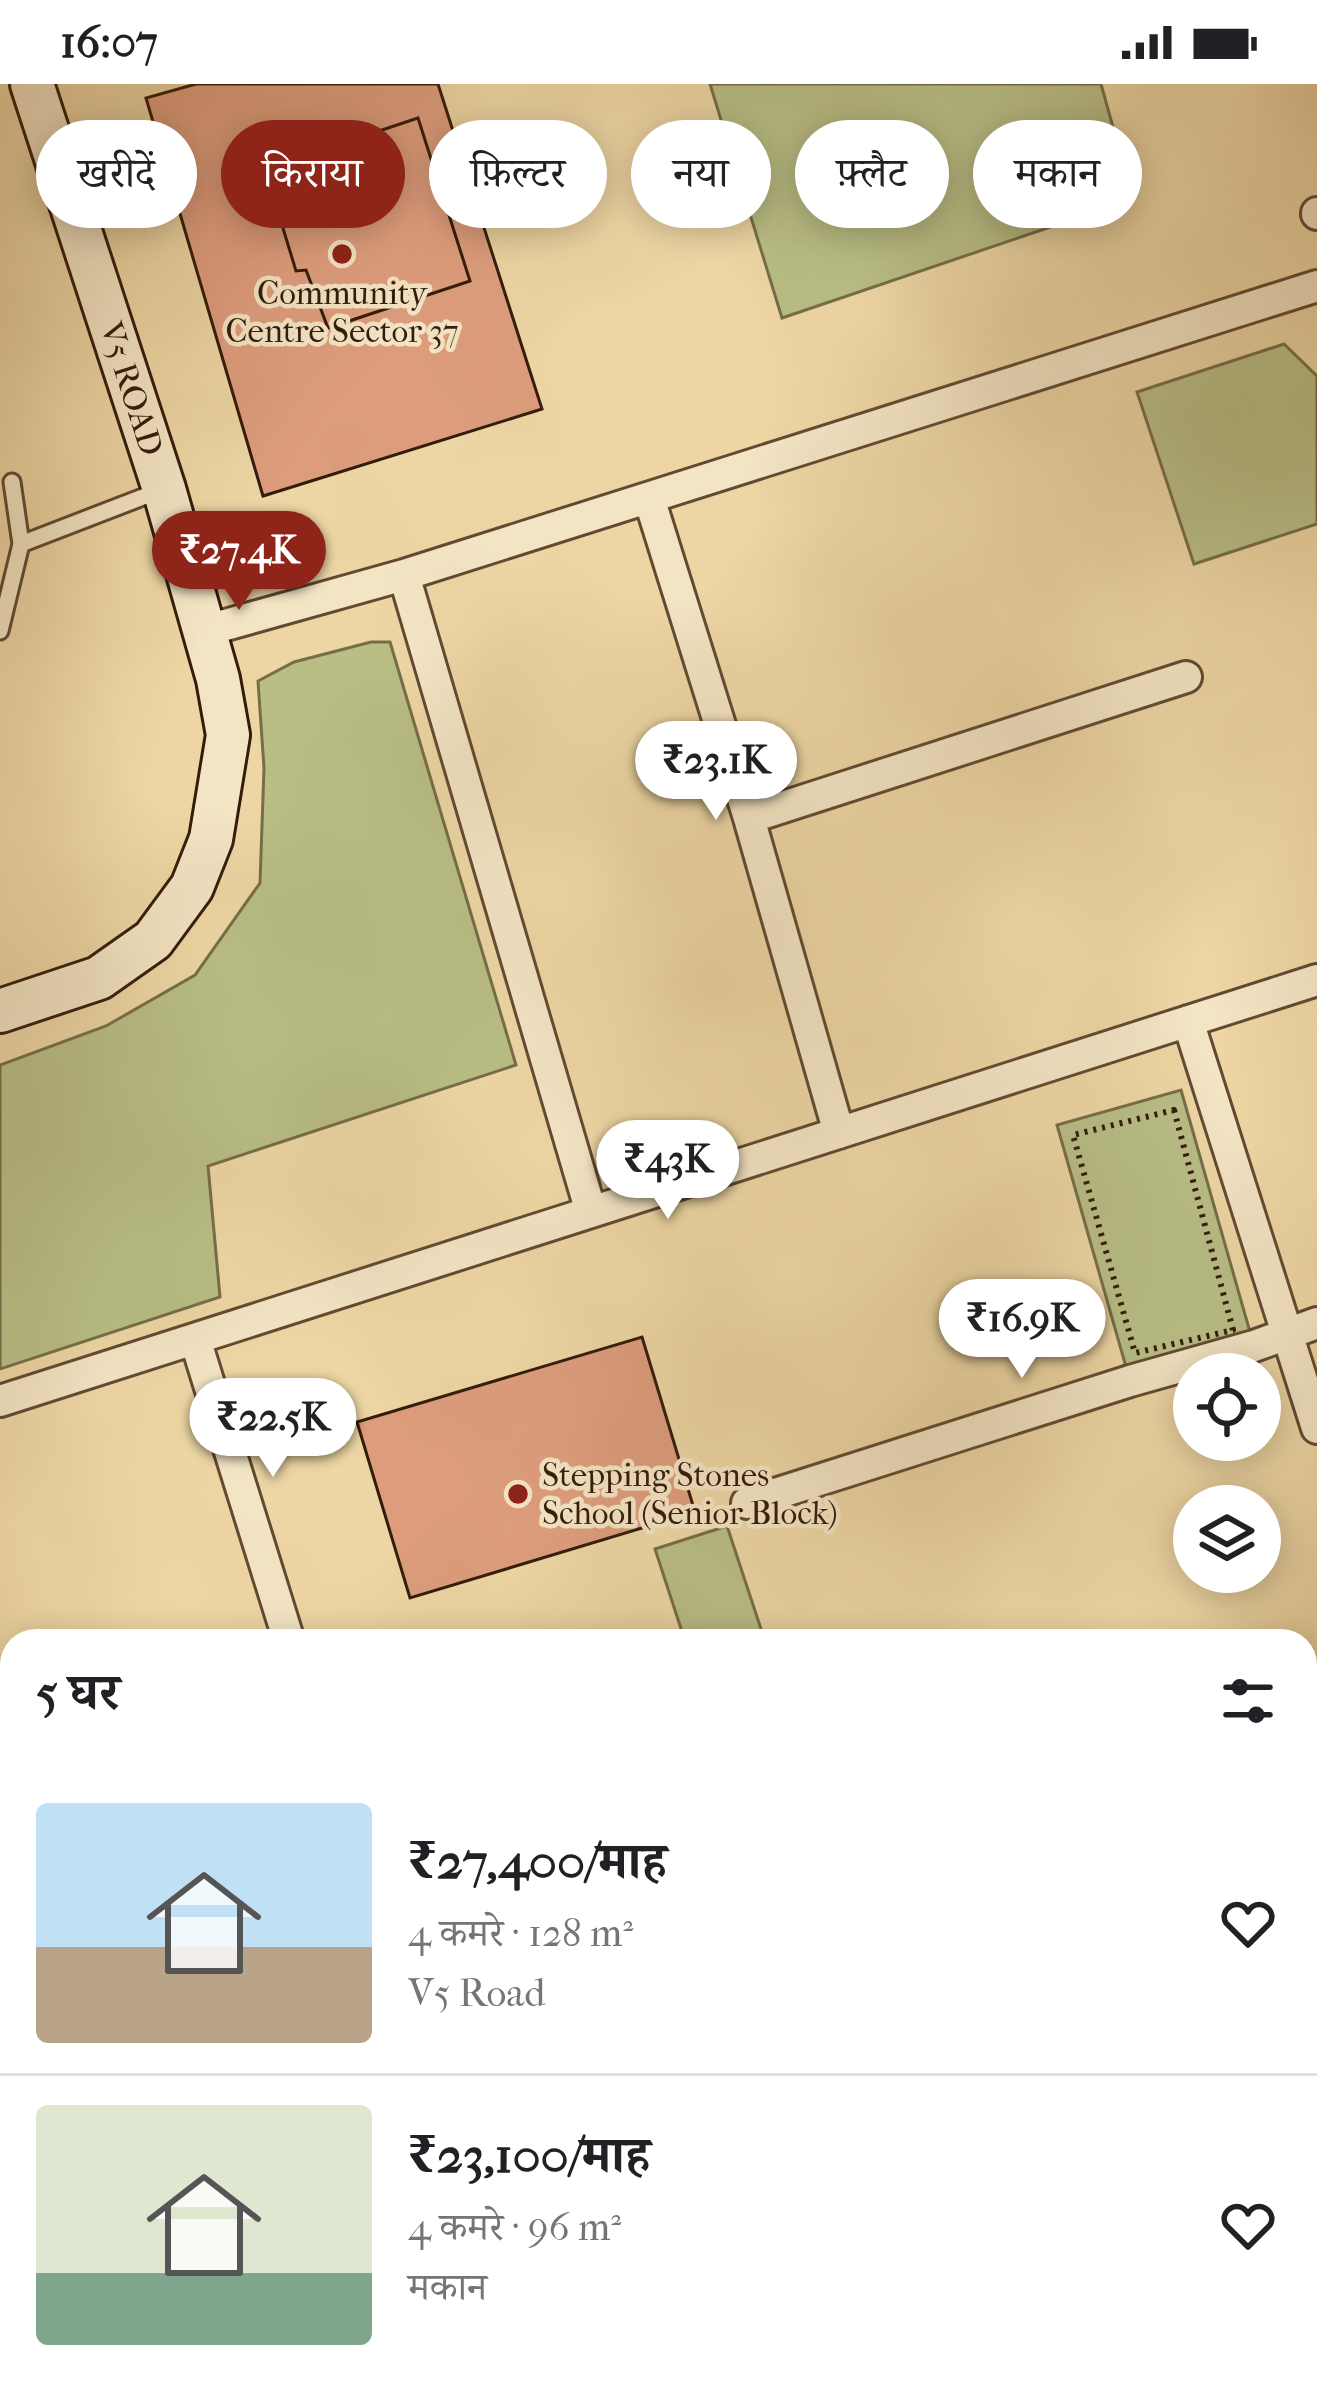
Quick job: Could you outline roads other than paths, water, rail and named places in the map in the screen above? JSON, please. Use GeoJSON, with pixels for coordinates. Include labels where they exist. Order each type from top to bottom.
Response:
{"type":"FeatureCollection","features":[{"type":"Feature","properties":{"kind":"street","name":"V5 ROAD"},"geometry":{"type":"LineString","coordinates":[[0,1011],[99,978],[153,940],[192,886],[211,839],[228,735],[218,679],[164,489],[32,84]]}},
{"type":"Feature","properties":{"kind":"street"},"geometry":{"type":"LineString","coordinates":[[204,631],[404,575],[1317,286]]}},
{"type":"Feature","properties":{"kind":"street"},"geometry":{"type":"LineString","coordinates":[[649,498],[749,818],[839,1132]]}},
{"type":"Feature","properties":{"kind":"street"},"geometry":{"type":"LineString","coordinates":[[404,575],[591,1212]]}},
{"type":"Feature","properties":{"kind":"street"},"geometry":{"type":"LineString","coordinates":[[749,818],[1186,676]]}},
{"type":"Feature","properties":{"kind":"street"},"geometry":{"type":"LineString","coordinates":[[0,1401],[1317,980]]}},
{"type":"Feature","properties":{"kind":"street"},"geometry":{"type":"LineString","coordinates":[[1188,1021],[1317,1428]]}},
{"type":"Feature","properties":{"kind":"street"},"geometry":{"type":"LineString","coordinates":[[747,1503],[1255,1346],[1317,1322]]}},
{"type":"Feature","properties":{"kind":"street"},"geometry":{"type":"LineString","coordinates":[[195,1339],[285,1629]]}},
{"type":"Feature","properties":{"kind":"lane"},"geometry":{"type":"LineString","coordinates":[[0,631],[21,544],[12,482]]}},
{"type":"Feature","properties":{"kind":"lane"},"geometry":{"type":"LineString","coordinates":[[21,544],[164,489]]}},
{"type":"Feature","properties":{"kind":"place","name":"Community Centre Sector 37"},"geometry":{"type":"Point","coordinates":[342,254]}},
{"type":"Feature","properties":{"kind":"place","name":"Stepping Stones School (Senior Block)"},"geometry":{"type":"Point","coordinates":[518,1494]}}]}
